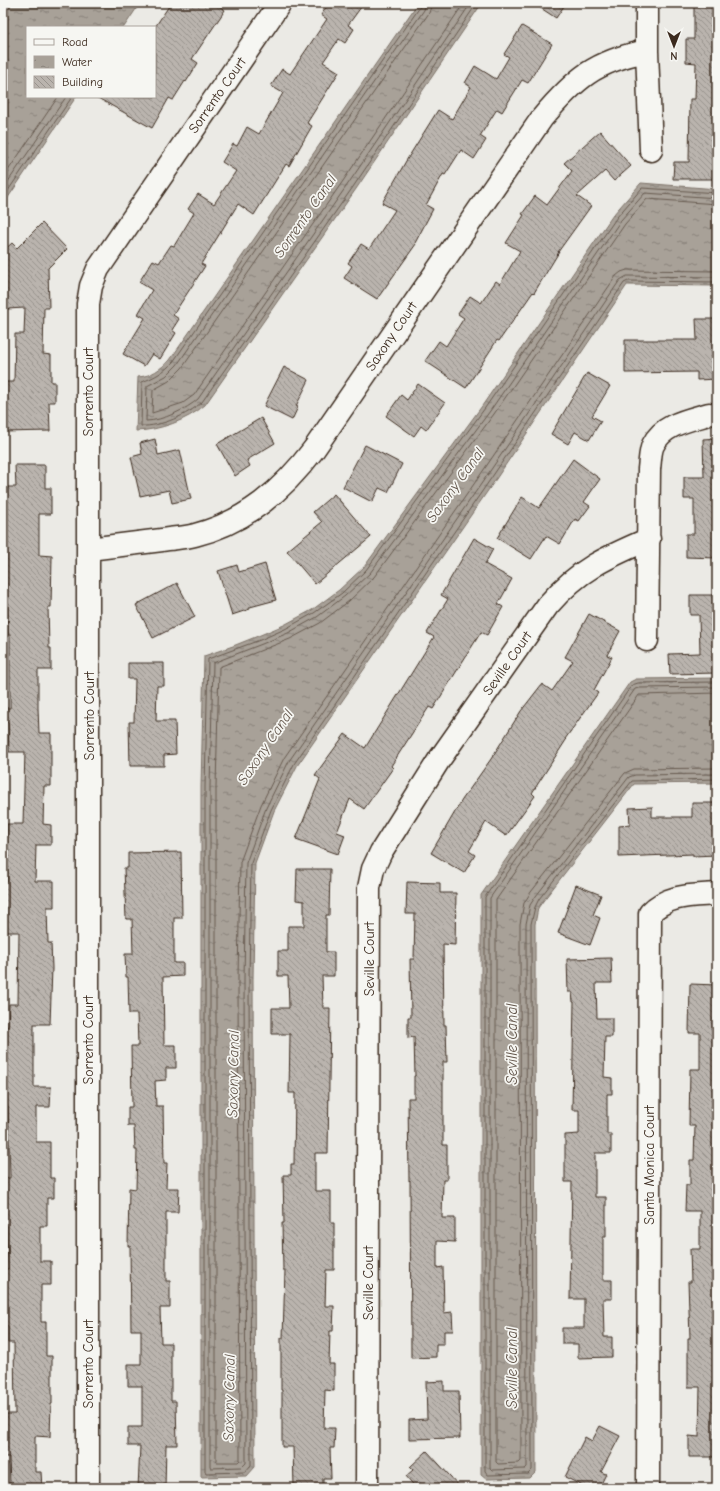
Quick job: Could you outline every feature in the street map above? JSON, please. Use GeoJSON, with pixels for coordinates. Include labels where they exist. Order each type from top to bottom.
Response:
{"type":"FeatureCollection","features":[{"type":"Feature","properties":{"kind":"street","name":"Sorrento Court"},"geometry":{"type":"LineString","coordinates":[[88,1488],[88,304],[91,286],[98,269],[280,3]]}},
{"type":"Feature","properties":{"kind":"street"},"geometry":{"type":"LineString","coordinates":[[647,3],[647,51],[651,150]]}},
{"type":"Feature","properties":{"kind":"street","name":"Saxony Court"},"geometry":{"type":"LineString","coordinates":[[89,549],[194,535],[213,529],[237,518],[259,505],[280,489],[298,470],[314,449],[542,118],[570,87],[584,75],[625,55],[647,51]]}},
{"type":"Feature","properties":{"kind":"street"},"geometry":{"type":"LineString","coordinates":[[647,640],[649,469],[652,446],[660,434],[674,425],[709,414]]}},
{"type":"Feature","properties":{"kind":"street","name":"Seville Court"},"geometry":{"type":"LineString","coordinates":[[367,1488],[369,888],[373,869],[381,852],[439,760],[548,605],[560,591],[588,568],[604,558],[649,539]]}},
{"type":"Feature","properties":{"kind":"street","name":"Santa Monica Court"},"geometry":{"type":"LineString","coordinates":[[648,1488],[650,913],[658,905],[682,896],[717,894]]}},
{"type":"Feature","properties":{"kind":"water"},"geometry":{"type":"Polygon","coordinates":[[[3,3],[140,3],[125,26],[26,26],[26,98],[75,98],[3,205],[3,3]]]}},
{"type":"Feature","properties":{"kind":"water","name":"Sorrento Canal"},"geometry":{"type":"Polygon","coordinates":[[[418,3],[482,3],[356,189],[205,405],[190,416],[172,424],[154,429],[136,431],[138,377],[152,374],[170,360],[418,3]]]}},
{"type":"Feature","properties":{"kind":"water","name":"Saxony Canal"},"geometry":{"type":"Polygon","coordinates":[[[641,183],[717,189],[717,286],[627,285],[496,479],[297,766],[274,811],[255,863],[253,979],[255,1467],[247,1476],[201,1477],[201,787],[204,656],[284,625],[312,610],[339,590],[364,567],[482,406],[613,215],[641,183]]]}},
{"type":"Feature","properties":{"kind":"water","name":"Seville Canal"},"geometry":{"type":"Polygon","coordinates":[[[717,678],[717,783],[634,784],[538,908],[535,924],[536,1472],[530,1478],[487,1479],[481,1474],[481,895],[630,682],[636,679],[717,678]]]}},
{"type":"Feature","properties":{"kind":"building"},"geometry":{"type":"Polygon","coordinates":[[[171,3],[214,3],[225,10],[192,59],[198,63],[173,100],[169,98],[152,128],[98,98],[156,98],[156,26],[171,3]]]}},
{"type":"Feature","properties":{"kind":"building"},"geometry":{"type":"Polygon","coordinates":[[[329,3],[364,3],[348,25],[354,29],[345,43],[339,39],[323,62],[339,72],[307,123],[312,126],[289,166],[286,164],[254,215],[238,204],[201,264],[205,266],[173,315],[179,319],[172,330],[176,333],[160,359],[152,354],[144,366],[123,354],[145,318],[138,314],[152,290],[139,282],[153,260],[159,263],[171,245],[174,246],[194,213],[188,209],[198,194],[214,204],[236,171],[222,162],[233,144],[237,146],[247,127],[259,134],[283,93],[271,86],[282,69],[290,74],[327,19],[321,15],[329,3]]]}},
{"type":"Feature","properties":{"kind":"building"},"geometry":{"type":"Polygon","coordinates":[[[533,3],[566,3],[556,18],[533,3]]]}},
{"type":"Feature","properties":{"kind":"building"},"geometry":{"type":"Polygon","coordinates":[[[694,3],[717,3],[717,179],[673,179],[674,162],[689,162],[690,99],[695,99],[696,63],[686,62],[686,39],[694,39],[694,3]]]}},
{"type":"Feature","properties":{"kind":"building"},"geometry":{"type":"Polygon","coordinates":[[[522,26],[552,44],[528,83],[522,80],[502,112],[497,109],[480,136],[486,140],[474,159],[461,150],[445,175],[443,174],[426,205],[433,209],[415,243],[416,244],[377,299],[344,278],[352,266],[348,263],[361,244],[369,249],[395,210],[382,203],[438,110],[452,119],[471,87],[465,83],[475,66],[496,79],[509,57],[504,54],[522,26]]]}},
{"type":"Feature","properties":{"kind":"building"},"geometry":{"type":"Polygon","coordinates":[[[600,131],[631,166],[614,181],[605,171],[577,196],[591,206],[558,252],[534,293],[533,292],[499,341],[497,340],[466,388],[425,361],[439,341],[446,346],[464,318],[458,314],[470,296],[481,303],[496,281],[500,284],[520,251],[506,243],[524,215],[522,214],[535,196],[547,205],[572,171],[564,163],[600,131]]]}},
{"type":"Feature","properties":{"kind":"building"},"geometry":{"type":"Polygon","coordinates":[[[42,223],[67,249],[48,268],[49,308],[44,308],[43,354],[51,355],[51,382],[55,382],[55,402],[49,402],[50,431],[4,432],[4,382],[14,382],[15,334],[24,334],[25,308],[7,309],[6,281],[3,281],[3,251],[12,243],[17,248],[42,223]]]}},
{"type":"Feature","properties":{"kind":"building"},"geometry":{"type":"Polygon","coordinates":[[[696,319],[717,319],[717,379],[697,380],[697,372],[625,373],[625,340],[697,340],[696,319]]]}},
{"type":"Feature","properties":{"kind":"building"},"geometry":{"type":"Polygon","coordinates":[[[284,367],[309,380],[296,406],[298,407],[292,420],[264,406],[284,367]]]}},
{"type":"Feature","properties":{"kind":"building"},"geometry":{"type":"Polygon","coordinates":[[[587,373],[610,386],[592,416],[601,421],[589,440],[575,432],[568,444],[551,434],[587,373]]]}},
{"type":"Feature","properties":{"kind":"building"},"geometry":{"type":"Polygon","coordinates":[[[418,384],[445,403],[426,430],[421,426],[414,436],[386,416],[401,395],[407,400],[418,384]]]}},
{"type":"Feature","properties":{"kind":"building"},"geometry":{"type":"Polygon","coordinates":[[[261,418],[275,443],[247,460],[250,466],[235,476],[217,444],[261,418]]]}},
{"type":"Feature","properties":{"kind":"building"},"geometry":{"type":"Polygon","coordinates":[[[717,438],[717,558],[686,557],[686,534],[694,534],[694,499],[684,499],[684,477],[704,477],[703,439],[717,438]]]}},
{"type":"Feature","properties":{"kind":"building"},"geometry":{"type":"Polygon","coordinates":[[[155,439],[158,455],[180,450],[191,499],[172,503],[169,490],[140,496],[131,457],[142,454],[140,443],[155,439]]]}},
{"type":"Feature","properties":{"kind":"building"},"geometry":{"type":"Polygon","coordinates":[[[365,445],[402,464],[388,492],[379,488],[372,502],[343,487],[365,445]]]}},
{"type":"Feature","properties":{"kind":"building"},"geometry":{"type":"Polygon","coordinates":[[[573,459],[600,479],[584,502],[590,506],[579,521],[575,519],[560,544],[546,536],[531,559],[497,538],[522,497],[539,508],[573,459]]]}},
{"type":"Feature","properties":{"kind":"building"},"geometry":{"type":"Polygon","coordinates":[[[15,465],[45,465],[45,488],[51,488],[51,514],[39,514],[39,555],[52,556],[51,607],[48,607],[51,670],[38,670],[38,708],[39,733],[51,733],[51,786],[44,786],[43,824],[51,825],[51,845],[36,845],[35,881],[54,881],[54,907],[47,907],[48,943],[51,943],[52,968],[50,1024],[34,1024],[34,1087],[51,1087],[50,1107],[36,1107],[36,1142],[50,1142],[50,1178],[54,1178],[54,1198],[47,1198],[47,1226],[40,1226],[40,1261],[51,1261],[51,1285],[41,1285],[41,1322],[46,1322],[46,1356],[52,1356],[50,1437],[35,1436],[35,1472],[41,1472],[42,1488],[10,1488],[9,1457],[5,1457],[6,1414],[15,1414],[14,1343],[8,1343],[8,1326],[3,1326],[3,1269],[8,1269],[7,1226],[3,1226],[3,1178],[10,1178],[8,1106],[4,1106],[6,1046],[3,1046],[3,1026],[8,1027],[9,1004],[18,1004],[19,932],[3,932],[3,882],[7,882],[7,824],[23,824],[25,752],[9,752],[8,722],[3,722],[3,708],[10,708],[10,635],[8,635],[6,575],[7,514],[3,514],[3,487],[16,487],[15,465]]]}},
{"type":"Feature","properties":{"kind":"building"},"geometry":{"type":"Polygon","coordinates":[[[334,494],[371,537],[315,584],[287,551],[322,522],[313,512],[334,494]]]}},
{"type":"Feature","properties":{"kind":"building"},"geometry":{"type":"Polygon","coordinates":[[[474,538],[493,549],[485,564],[512,579],[498,604],[503,607],[487,635],[481,632],[433,709],[429,707],[391,766],[393,768],[364,809],[350,799],[337,832],[345,835],[338,854],[296,839],[320,779],[315,775],[345,734],[365,748],[434,637],[427,633],[448,599],[441,595],[474,538]]]}},
{"type":"Feature","properties":{"kind":"building"},"geometry":{"type":"Polygon","coordinates":[[[265,564],[276,600],[250,607],[250,609],[232,615],[218,571],[237,565],[239,572],[265,564]]]}},
{"type":"Feature","properties":{"kind":"building"},"geometry":{"type":"Polygon","coordinates":[[[177,583],[195,617],[153,638],[136,605],[177,583]]]}},
{"type":"Feature","properties":{"kind":"building"},"geometry":{"type":"Polygon","coordinates":[[[690,595],[717,595],[717,673],[670,674],[669,654],[700,653],[699,615],[690,615],[690,595]]]}},
{"type":"Feature","properties":{"kind":"building"},"geometry":{"type":"Polygon","coordinates":[[[589,614],[620,631],[607,655],[612,657],[594,690],[598,693],[565,739],[566,740],[532,793],[535,796],[506,836],[486,822],[469,851],[475,855],[464,873],[431,853],[462,800],[491,759],[521,711],[542,684],[552,691],[573,661],[565,657],[589,614]]]}},
{"type":"Feature","properties":{"kind":"building"},"geometry":{"type":"Polygon","coordinates":[[[128,663],[164,663],[164,686],[157,686],[156,721],[175,721],[176,754],[164,755],[164,766],[130,766],[129,722],[134,722],[135,679],[128,679],[128,663]]]}},
{"type":"Feature","properties":{"kind":"building"},"geometry":{"type":"Polygon","coordinates":[[[692,803],[716,803],[716,855],[693,856],[693,854],[619,857],[619,826],[630,825],[629,808],[652,807],[652,817],[692,817],[692,803]]]}},
{"type":"Feature","properties":{"kind":"building"},"geometry":{"type":"Polygon","coordinates":[[[181,852],[182,918],[174,918],[174,963],[183,963],[183,976],[163,977],[164,1045],[176,1045],[176,1068],[166,1068],[166,1080],[155,1081],[156,1106],[163,1106],[164,1163],[167,1163],[166,1188],[179,1188],[178,1212],[166,1212],[166,1281],[170,1281],[170,1308],[160,1308],[161,1343],[171,1343],[171,1401],[176,1401],[177,1445],[166,1445],[165,1488],[138,1488],[140,1446],[128,1446],[128,1427],[142,1427],[142,1386],[128,1386],[128,1364],[141,1364],[141,1330],[131,1330],[130,1246],[128,1246],[129,1188],[136,1189],[137,1150],[135,1150],[134,1126],[128,1126],[128,1107],[132,1107],[131,1046],[138,1046],[137,1014],[129,1014],[128,977],[126,977],[125,954],[133,954],[132,919],[126,919],[124,868],[128,868],[128,853],[181,852]]]}},
{"type":"Feature","properties":{"kind":"building"},"geometry":{"type":"Polygon","coordinates":[[[297,869],[330,869],[329,915],[326,915],[326,952],[334,952],[334,976],[322,976],[323,1008],[330,1008],[328,1153],[315,1153],[315,1191],[331,1191],[331,1223],[334,1223],[334,1270],[326,1270],[325,1306],[334,1306],[333,1331],[330,1331],[329,1364],[334,1364],[334,1391],[325,1390],[324,1428],[335,1428],[334,1448],[330,1448],[331,1478],[323,1478],[323,1488],[294,1487],[293,1447],[282,1447],[281,1338],[283,1338],[285,1270],[283,1270],[282,1223],[284,1223],[283,1175],[291,1175],[291,1164],[294,1164],[295,1093],[289,1093],[290,1034],[272,1034],[272,1008],[289,1008],[288,976],[278,976],[278,951],[288,951],[288,926],[304,926],[304,901],[296,900],[297,869]]]}},
{"type":"Feature","properties":{"kind":"building"},"geometry":{"type":"Polygon","coordinates":[[[407,882],[440,883],[440,893],[456,893],[455,945],[443,944],[444,1025],[446,1025],[447,1062],[443,1062],[443,1145],[447,1145],[447,1180],[443,1180],[442,1218],[455,1218],[455,1242],[437,1241],[437,1268],[443,1267],[444,1313],[452,1312],[453,1331],[444,1331],[444,1344],[436,1344],[436,1357],[411,1358],[408,1098],[414,1098],[415,1076],[414,1037],[408,1038],[408,1017],[411,1017],[410,959],[414,959],[415,914],[406,914],[407,882]]]}},
{"type":"Feature","properties":{"kind":"building"},"geometry":{"type":"Polygon","coordinates":[[[576,885],[601,895],[593,915],[600,918],[590,945],[558,933],[576,885]]]}},
{"type":"Feature","properties":{"kind":"building"},"geometry":{"type":"Polygon","coordinates":[[[611,958],[612,983],[596,983],[597,1018],[612,1018],[612,1037],[605,1037],[604,1077],[612,1078],[612,1094],[607,1094],[607,1134],[611,1134],[611,1153],[595,1153],[595,1197],[606,1197],[606,1237],[603,1237],[603,1280],[612,1280],[612,1299],[603,1299],[604,1337],[612,1337],[612,1357],[578,1358],[578,1344],[562,1344],[562,1328],[584,1328],[584,1299],[570,1299],[572,1182],[565,1182],[565,1135],[579,1134],[579,1110],[572,1110],[574,1002],[572,992],[568,992],[567,959],[611,958]]]}},
{"type":"Feature","properties":{"kind":"building"},"geometry":{"type":"Polygon","coordinates":[[[690,984],[717,985],[717,1457],[689,1457],[689,1436],[699,1437],[700,1387],[688,1387],[688,1338],[690,1338],[688,1282],[691,1282],[690,1249],[700,1249],[700,1211],[685,1211],[686,1185],[690,1185],[690,1160],[694,1160],[695,1126],[689,1126],[690,1069],[700,1069],[700,1033],[689,1033],[690,984]]]}},
{"type":"Feature","properties":{"kind":"building"},"geometry":{"type":"Polygon","coordinates":[[[444,1381],[444,1391],[459,1391],[460,1438],[409,1439],[409,1420],[427,1419],[426,1382],[444,1381]]]}},
{"type":"Feature","properties":{"kind":"building"},"geometry":{"type":"Polygon","coordinates":[[[600,1426],[620,1436],[601,1472],[606,1474],[599,1488],[587,1488],[565,1477],[585,1437],[592,1441],[600,1426]]]}},
{"type":"Feature","properties":{"kind":"building"},"geometry":{"type":"Polygon","coordinates":[[[427,1451],[461,1488],[416,1488],[406,1476],[413,1470],[410,1467],[427,1451]]]}}]}
